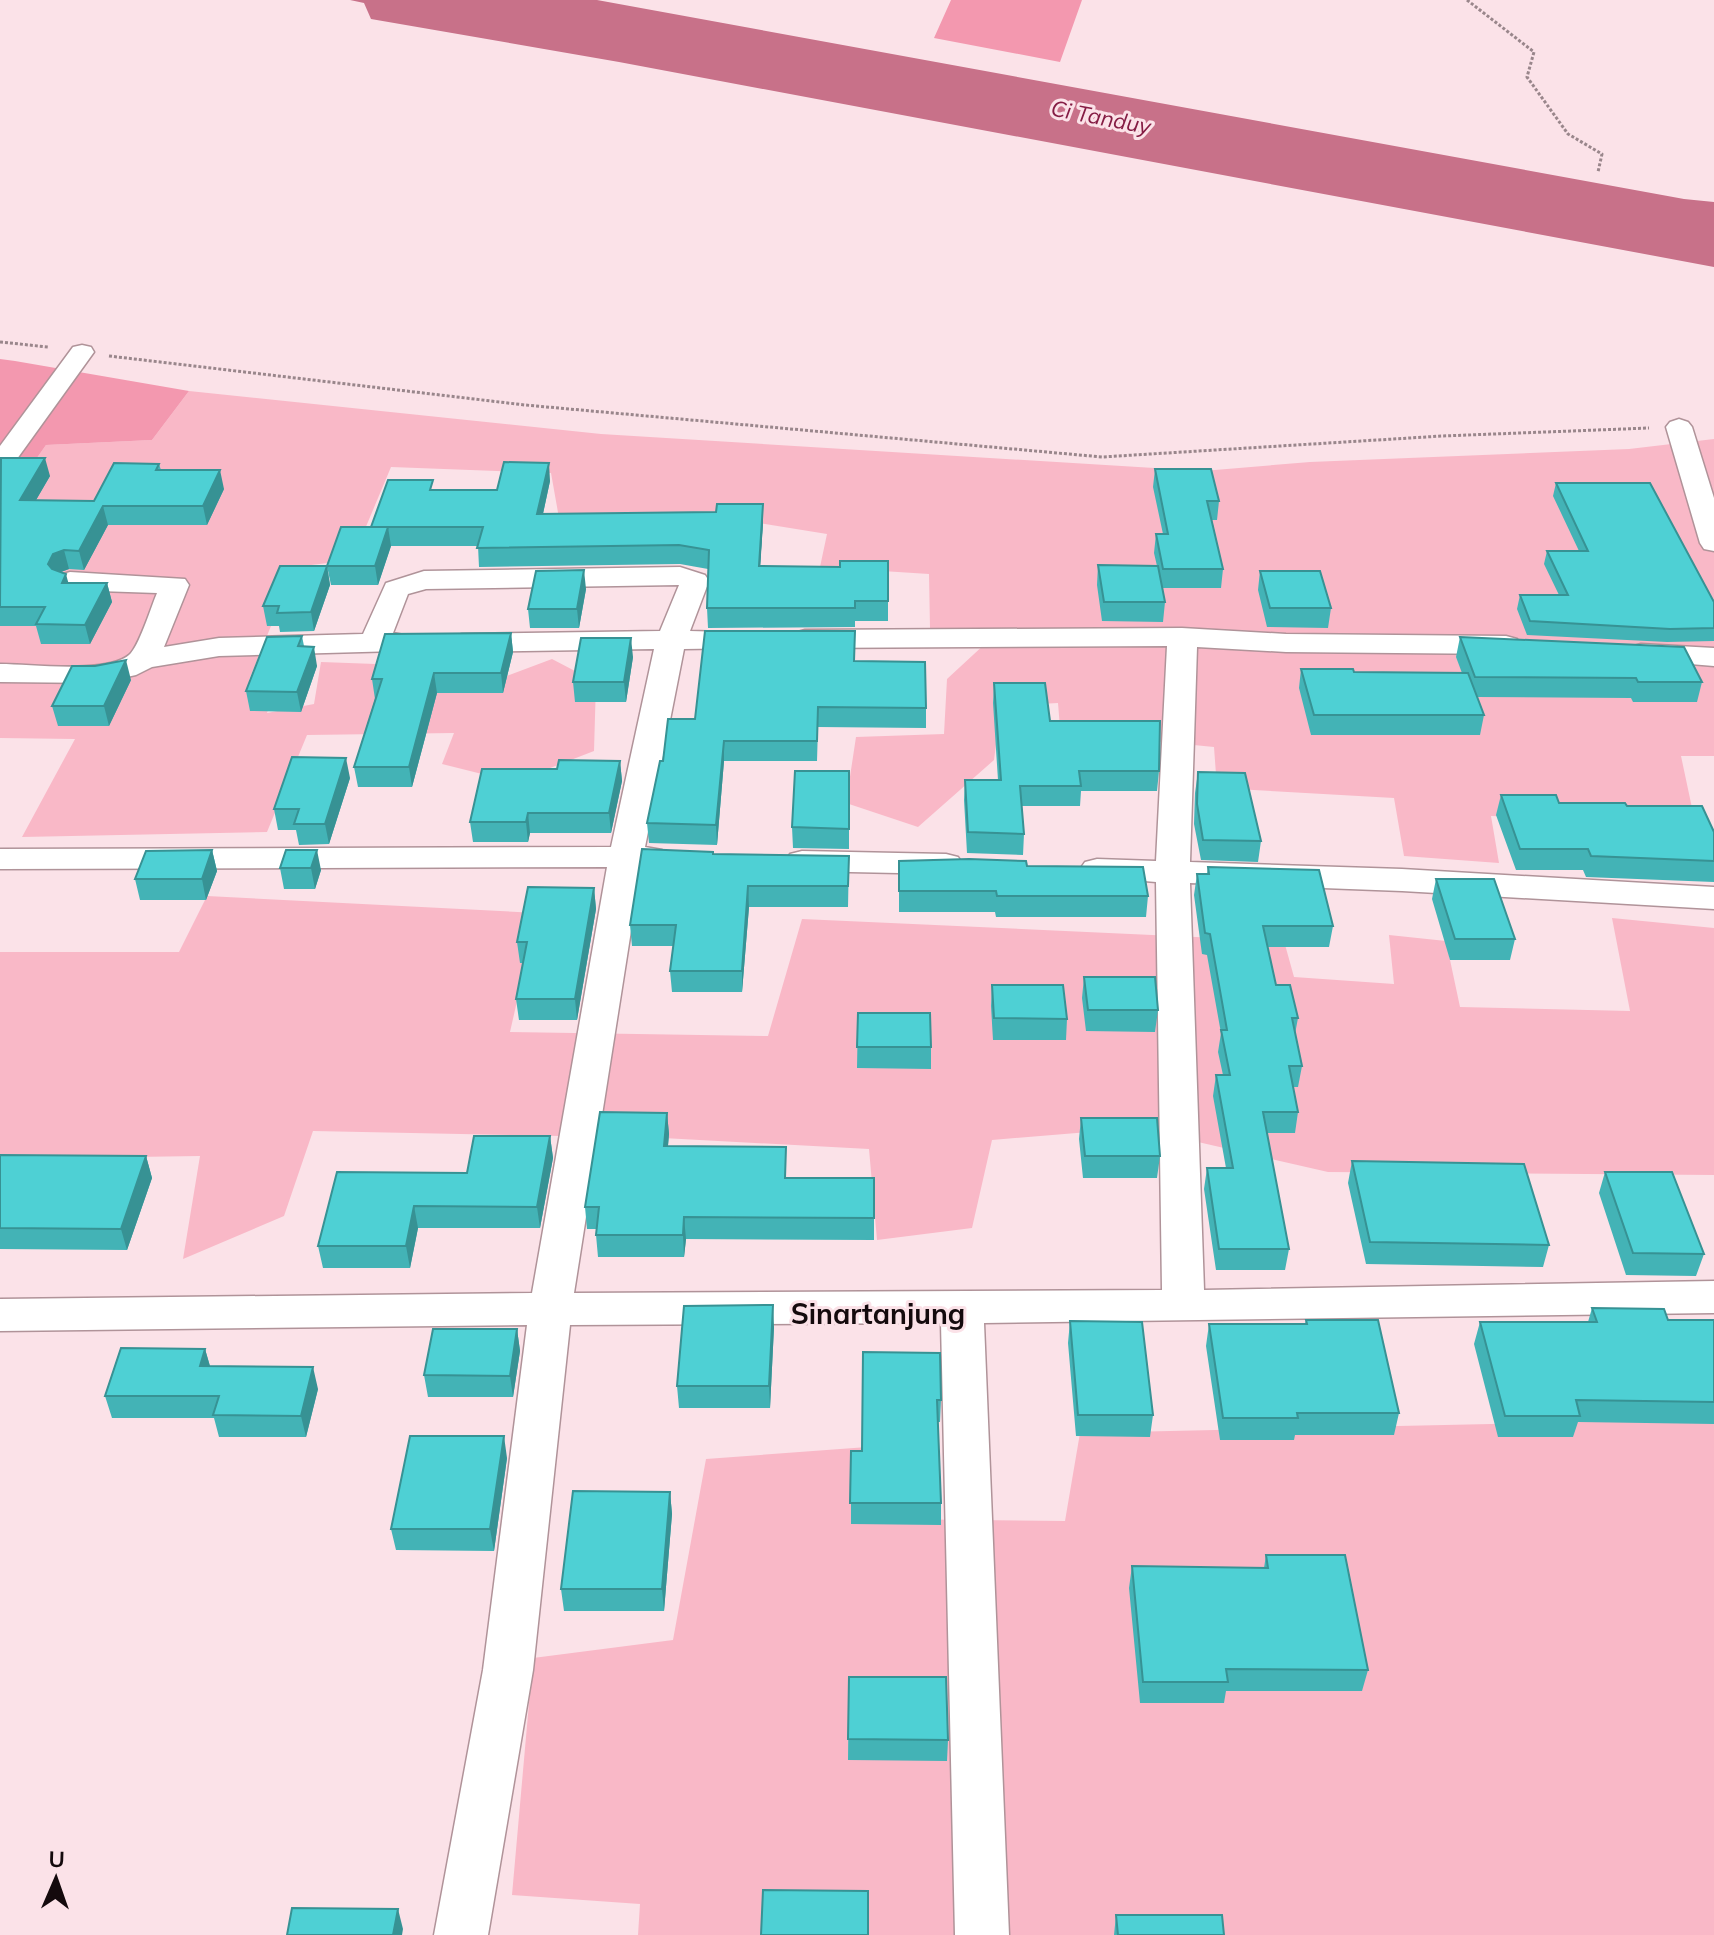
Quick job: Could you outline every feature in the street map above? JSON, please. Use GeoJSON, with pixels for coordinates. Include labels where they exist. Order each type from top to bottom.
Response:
{"type":"FeatureCollection","features":[{"type":"Feature","properties":{"kind":"street"},"geometry":{"type":"LineString","coordinates":[[0,464],[82,352]]}},
{"type":"Feature","properties":{"kind":"street"},"geometry":{"type":"LineString","coordinates":[[1679,427],[1714,543]]}},
{"type":"Feature","properties":{"kind":"street"},"geometry":{"type":"LineString","coordinates":[[375,641],[396,589],[424,580],[691,578],[695,581],[671,640],[626,856],[550,1310],[508,1670],[461,1935]]}},
{"type":"Feature","properties":{"kind":"street"},"geometry":{"type":"LineString","coordinates":[[70,581],[175,585],[144,659]]}},
{"type":"Feature","properties":{"kind":"street"},"geometry":{"type":"LineString","coordinates":[[0,673],[99,674],[125,669],[144,659],[219,647],[375,641],[1182,637],[1286,643],[1541,647]]}},
{"type":"Feature","properties":{"kind":"street"},"geometry":{"type":"LineString","coordinates":[[1182,637],[1173,871],[1183,1306]]}},
{"type":"Feature","properties":{"kind":"street"},"geometry":{"type":"LineString","coordinates":[[1619,652],[1714,657]]}},
{"type":"Feature","properties":{"kind":"street"},"geometry":{"type":"LineString","coordinates":[[0,859],[687,858]]}},
{"type":"Feature","properties":{"kind":"street"},"geometry":{"type":"LineString","coordinates":[[764,860],[982,865]]}},
{"type":"Feature","properties":{"kind":"street"},"geometry":{"type":"LineString","coordinates":[[1061,868],[1402,880],[1714,898]]}},
{"type":"Feature","properties":{"kind":"street"},"geometry":{"type":"LineString","coordinates":[[0,1315],[267,1310],[1183,1306],[1714,1297]]}},
{"type":"Feature","properties":{"kind":"street"},"geometry":{"type":"LineString","coordinates":[[962,1307],[982,1935]]}},
{"type":"Feature","properties":{"kind":"path"},"geometry":{"type":"LineString","coordinates":[[1467,0],[1534,52],[1527,77],[1568,134],[1602,154],[1598,172]]}},
{"type":"Feature","properties":{"kind":"path"},"geometry":{"type":"LineString","coordinates":[[0,342],[509,403],[1102,457],[1442,436],[1679,427]]}},
{"type":"Feature","properties":{"kind":"shaded area"},"geometry":{"type":"Polygon","coordinates":[[[951,0],[1082,0],[1060,62],[934,38],[951,0]]]}},
{"type":"Feature","properties":{"kind":"shaded area"},"geometry":{"type":"Polygon","coordinates":[[[0,359],[189,391],[152,440],[46,445],[20,482],[0,483],[0,359]]]}},
{"type":"Feature","properties":{"kind":"shaded area"},"geometry":{"type":"Polygon","coordinates":[[[189,391],[601,434],[1203,471],[1310,462],[1629,449],[1714,439],[1714,756],[1681,756],[1695,822],[1491,816],[1499,863],[1404,856],[1394,798],[1217,788],[1214,747],[1153,741],[1061,740],[1058,703],[1001,706],[994,760],[918,827],[846,803],[856,737],[944,734],[947,679],[1000,630],[930,628],[929,574],[820,567],[827,534],[704,514],[562,535],[551,473],[391,467],[352,560],[295,567],[249,680],[276,688],[267,713],[314,704],[321,662],[403,665],[496,680],[552,659],[596,682],[594,751],[514,782],[442,764],[454,733],[307,735],[267,832],[22,837],[75,739],[0,738],[0,483],[20,482],[46,445],[152,440],[189,391]]]}},
{"type":"Feature","properties":{"kind":"shaded area"},"geometry":{"type":"Polygon","coordinates":[[[207,896],[537,913],[510,1032],[768,1036],[802,919],[1284,941],[1294,977],[1394,984],[1389,935],[1446,941],[1460,1007],[1630,1011],[1612,918],[1714,928],[1714,1175],[1328,1172],[1137,1128],[992,1140],[972,1228],[877,1240],[869,1149],[663,1138],[313,1131],[284,1216],[183,1259],[200,1156],[0,1159],[0,952],[179,952],[207,896]]]}},
{"type":"Feature","properties":{"kind":"shaded area"},"geometry":{"type":"Polygon","coordinates":[[[1714,1419],[1714,1935],[638,1935],[640,1904],[512,1895],[533,1658],[673,1640],[706,1459],[881,1446],[884,1519],[1065,1521],[1080,1433],[1714,1419]]]}},
{"type":"Feature","properties":{"kind":"water","name":"Ci Tanduy"},"geometry":{"type":"Polygon","coordinates":[[[350,0],[597,0],[1714,202],[1714,267],[619,62],[371,19],[364,3],[350,0]]]}},
{"type":"Feature","properties":{"kind":"building"},"geometry":{"type":"Polygon","coordinates":[[[1,458],[45,458],[20,500],[94,501],[114,463],[159,464],[156,470],[220,470],[203,506],[103,506],[79,551],[64,550],[53,554],[48,564],[52,569],[66,574],[62,583],[107,583],[85,625],[36,624],[45,607],[0,607],[1,458]]]}},
{"type":"Feature","properties":{"kind":"building"},"geometry":{"type":"Polygon","coordinates":[[[504,462],[549,463],[537,514],[716,512],[717,504],[763,504],[759,566],[840,567],[840,561],[888,561],[888,601],[855,601],[855,608],[707,608],[709,550],[679,545],[477,548],[483,527],[371,527],[388,480],[433,480],[430,490],[497,490],[504,462]]]}},
{"type":"Feature","properties":{"kind":"building"},"geometry":{"type":"Polygon","coordinates":[[[1155,469],[1211,469],[1219,501],[1207,501],[1223,569],[1163,569],[1156,534],[1168,534],[1155,469]]]}},
{"type":"Feature","properties":{"kind":"building"},"geometry":{"type":"Polygon","coordinates":[[[1556,483],[1650,483],[1714,602],[1714,628],[1670,629],[1530,621],[1520,595],[1568,595],[1547,551],[1588,551],[1556,483]]]}},
{"type":"Feature","properties":{"kind":"building"},"geometry":{"type":"Polygon","coordinates":[[[341,527],[388,527],[375,566],[327,566],[341,527]]]}},
{"type":"Feature","properties":{"kind":"building"},"geometry":{"type":"Polygon","coordinates":[[[1098,565],[1158,566],[1165,602],[1104,602],[1098,565]]]}},
{"type":"Feature","properties":{"kind":"building"},"geometry":{"type":"Polygon","coordinates":[[[280,566],[327,566],[311,612],[277,613],[279,606],[263,606],[280,566]]]}},
{"type":"Feature","properties":{"kind":"building"},"geometry":{"type":"Polygon","coordinates":[[[584,570],[577,609],[528,609],[536,571],[584,570]]]}},
{"type":"Feature","properties":{"kind":"building"},"geometry":{"type":"Polygon","coordinates":[[[1260,571],[1320,571],[1331,608],[1270,608],[1260,571]]]}},
{"type":"Feature","properties":{"kind":"building"},"geometry":{"type":"Polygon","coordinates":[[[705,631],[855,631],[854,661],[925,662],[926,708],[818,707],[817,741],[724,741],[716,825],[647,823],[660,761],[663,761],[668,719],[695,719],[705,631]]]}},
{"type":"Feature","properties":{"kind":"building"},"geometry":{"type":"Polygon","coordinates":[[[511,633],[501,673],[434,673],[409,767],[354,767],[382,679],[372,679],[385,634],[511,633]]]}},
{"type":"Feature","properties":{"kind":"building"},"geometry":{"type":"Polygon","coordinates":[[[302,636],[298,646],[314,647],[297,692],[246,691],[267,637],[302,636]]]}},
{"type":"Feature","properties":{"kind":"building"},"geometry":{"type":"Polygon","coordinates":[[[1460,637],[1684,647],[1702,682],[1638,682],[1636,678],[1475,677],[1460,637]]]}},
{"type":"Feature","properties":{"kind":"building"},"geometry":{"type":"Polygon","coordinates":[[[581,638],[631,638],[624,682],[573,682],[581,638]]]}},
{"type":"Feature","properties":{"kind":"building"},"geometry":{"type":"Polygon","coordinates":[[[126,660],[104,706],[52,706],[72,666],[95,666],[126,660]]]}},
{"type":"Feature","properties":{"kind":"building"},"geometry":{"type":"Polygon","coordinates":[[[1301,669],[1468,673],[1484,715],[1314,715],[1301,669]]]}},
{"type":"Feature","properties":{"kind":"building"},"geometry":{"type":"Polygon","coordinates":[[[994,683],[1045,683],[1050,721],[1160,721],[1159,771],[1079,771],[1081,786],[1020,786],[1024,834],[968,832],[965,780],[1001,780],[994,683]]]}},
{"type":"Feature","properties":{"kind":"building"},"geometry":{"type":"Polygon","coordinates":[[[292,757],[346,758],[325,824],[294,824],[299,809],[274,809],[292,757]]]}},
{"type":"Feature","properties":{"kind":"building"},"geometry":{"type":"Polygon","coordinates":[[[559,760],[620,761],[609,813],[528,813],[526,822],[470,822],[482,769],[557,769],[559,760]]]}},
{"type":"Feature","properties":{"kind":"building"},"geometry":{"type":"Polygon","coordinates":[[[795,771],[849,771],[849,829],[792,827],[795,771]]]}},
{"type":"Feature","properties":{"kind":"building"},"geometry":{"type":"Polygon","coordinates":[[[1198,772],[1245,773],[1261,841],[1203,840],[1197,804],[1198,772]]]}},
{"type":"Feature","properties":{"kind":"building"},"geometry":{"type":"Polygon","coordinates":[[[1501,795],[1556,795],[1559,803],[1702,806],[1714,832],[1714,861],[1591,856],[1588,849],[1520,849],[1501,795]]]}},
{"type":"Feature","properties":{"kind":"building"},"geometry":{"type":"Polygon","coordinates":[[[642,849],[713,854],[849,856],[848,886],[748,886],[742,971],[670,971],[676,925],[630,925],[642,849]]]}},
{"type":"Feature","properties":{"kind":"building"},"geometry":{"type":"Polygon","coordinates":[[[212,850],[202,879],[135,879],[146,851],[212,850]]]}},
{"type":"Feature","properties":{"kind":"building"},"geometry":{"type":"Polygon","coordinates":[[[286,850],[317,850],[311,868],[280,868],[286,850]]]}},
{"type":"Feature","properties":{"kind":"building"},"geometry":{"type":"Polygon","coordinates":[[[899,861],[1026,861],[1027,866],[1143,867],[1148,896],[997,896],[996,891],[899,891],[899,861]]]}},
{"type":"Feature","properties":{"kind":"building"},"geometry":{"type":"Polygon","coordinates":[[[1208,867],[1319,870],[1333,926],[1263,926],[1276,985],[1290,985],[1298,1018],[1292,1018],[1302,1066],[1289,1066],[1298,1112],[1263,1112],[1289,1249],[1219,1249],[1207,1168],[1233,1168],[1216,1075],[1230,1075],[1221,1030],[1227,1030],[1210,934],[1205,933],[1197,874],[1209,874],[1208,867]]]}},
{"type":"Feature","properties":{"kind":"building"},"geometry":{"type":"Polygon","coordinates":[[[1436,879],[1494,879],[1515,939],[1455,939],[1436,879]]]}},
{"type":"Feature","properties":{"kind":"building"},"geometry":{"type":"Polygon","coordinates":[[[528,887],[594,888],[575,999],[516,999],[527,942],[517,942],[528,887]]]}},
{"type":"Feature","properties":{"kind":"building"},"geometry":{"type":"Polygon","coordinates":[[[1084,977],[1155,977],[1158,1010],[1088,1010],[1084,977]]]}},
{"type":"Feature","properties":{"kind":"building"},"geometry":{"type":"Polygon","coordinates":[[[992,985],[1063,985],[1067,1019],[994,1018],[992,985]]]}},
{"type":"Feature","properties":{"kind":"building"},"geometry":{"type":"Polygon","coordinates":[[[858,1013],[930,1013],[931,1047],[857,1047],[858,1013]]]}},
{"type":"Feature","properties":{"kind":"building"},"geometry":{"type":"Polygon","coordinates":[[[600,1112],[667,1113],[664,1146],[786,1147],[785,1178],[874,1178],[874,1218],[684,1217],[683,1235],[596,1235],[599,1207],[585,1207],[600,1112]]]}},
{"type":"Feature","properties":{"kind":"building"},"geometry":{"type":"Polygon","coordinates":[[[1081,1118],[1157,1118],[1160,1156],[1085,1156],[1081,1118]]]}},
{"type":"Feature","properties":{"kind":"building"},"geometry":{"type":"Polygon","coordinates":[[[474,1136],[550,1136],[537,1207],[414,1206],[406,1246],[318,1246],[337,1172],[467,1173],[474,1136]]]}},
{"type":"Feature","properties":{"kind":"building"},"geometry":{"type":"Polygon","coordinates":[[[0,1155],[146,1156],[121,1229],[0,1228],[0,1155]]]}},
{"type":"Feature","properties":{"kind":"building"},"geometry":{"type":"Polygon","coordinates":[[[1352,1161],[1524,1164],[1549,1245],[1370,1242],[1352,1161]]]}},
{"type":"Feature","properties":{"kind":"building"},"geometry":{"type":"Polygon","coordinates":[[[1605,1172],[1672,1172],[1704,1254],[1633,1253],[1605,1172]]]}},
{"type":"Feature","properties":{"kind":"building"},"geometry":{"type":"Polygon","coordinates":[[[773,1305],[769,1386],[677,1386],[684,1306],[773,1305]]]}},
{"type":"Feature","properties":{"kind":"building"},"geometry":{"type":"Polygon","coordinates":[[[1592,1308],[1664,1309],[1668,1320],[1714,1320],[1714,1402],[1576,1400],[1580,1416],[1505,1416],[1480,1322],[1597,1322],[1592,1308]]]}},
{"type":"Feature","properties":{"kind":"building"},"geometry":{"type":"Polygon","coordinates":[[[1306,1320],[1378,1320],[1399,1413],[1297,1413],[1298,1418],[1223,1418],[1209,1324],[1307,1324],[1306,1320]]]}},
{"type":"Feature","properties":{"kind":"building"},"geometry":{"type":"Polygon","coordinates":[[[1070,1321],[1142,1322],[1153,1415],[1078,1415],[1070,1321]]]}},
{"type":"Feature","properties":{"kind":"building"},"geometry":{"type":"Polygon","coordinates":[[[433,1329],[517,1329],[510,1376],[424,1375],[433,1329]]]}},
{"type":"Feature","properties":{"kind":"building"},"geometry":{"type":"Polygon","coordinates":[[[121,1348],[205,1349],[200,1366],[313,1367],[301,1416],[213,1415],[219,1396],[105,1396],[121,1348]]]}},
{"type":"Feature","properties":{"kind":"building"},"geometry":{"type":"Polygon","coordinates":[[[863,1352],[940,1353],[941,1400],[937,1400],[941,1503],[850,1503],[851,1451],[862,1451],[863,1352]]]}},
{"type":"Feature","properties":{"kind":"building"},"geometry":{"type":"Polygon","coordinates":[[[410,1436],[504,1436],[490,1529],[391,1529],[410,1436]]]}},
{"type":"Feature","properties":{"kind":"building"},"geometry":{"type":"Polygon","coordinates":[[[573,1491],[670,1492],[662,1589],[561,1589],[573,1491]]]}},
{"type":"Feature","properties":{"kind":"building"},"geometry":{"type":"Polygon","coordinates":[[[1266,1555],[1345,1555],[1368,1670],[1226,1669],[1228,1682],[1143,1682],[1132,1566],[1268,1568],[1266,1555]]]}},
{"type":"Feature","properties":{"kind":"building"},"geometry":{"type":"Polygon","coordinates":[[[849,1677],[946,1677],[948,1740],[848,1739],[849,1677]]]}},
{"type":"Feature","properties":{"kind":"building"},"geometry":{"type":"Polygon","coordinates":[[[763,1890],[868,1891],[868,1935],[761,1935],[763,1890]]]}},
{"type":"Feature","properties":{"kind":"building"},"geometry":{"type":"Polygon","coordinates":[[[292,1908],[398,1909],[393,1935],[287,1935],[292,1908]]]}},
{"type":"Feature","properties":{"kind":"building"},"geometry":{"type":"Polygon","coordinates":[[[1116,1915],[1222,1915],[1224,1935],[1118,1935],[1116,1915]]]}},
{"type":"Feature","properties":{"kind":"district","name":"Sinartanjung"},"geometry":{"type":"Point","coordinates":[878,1314]}}]}
